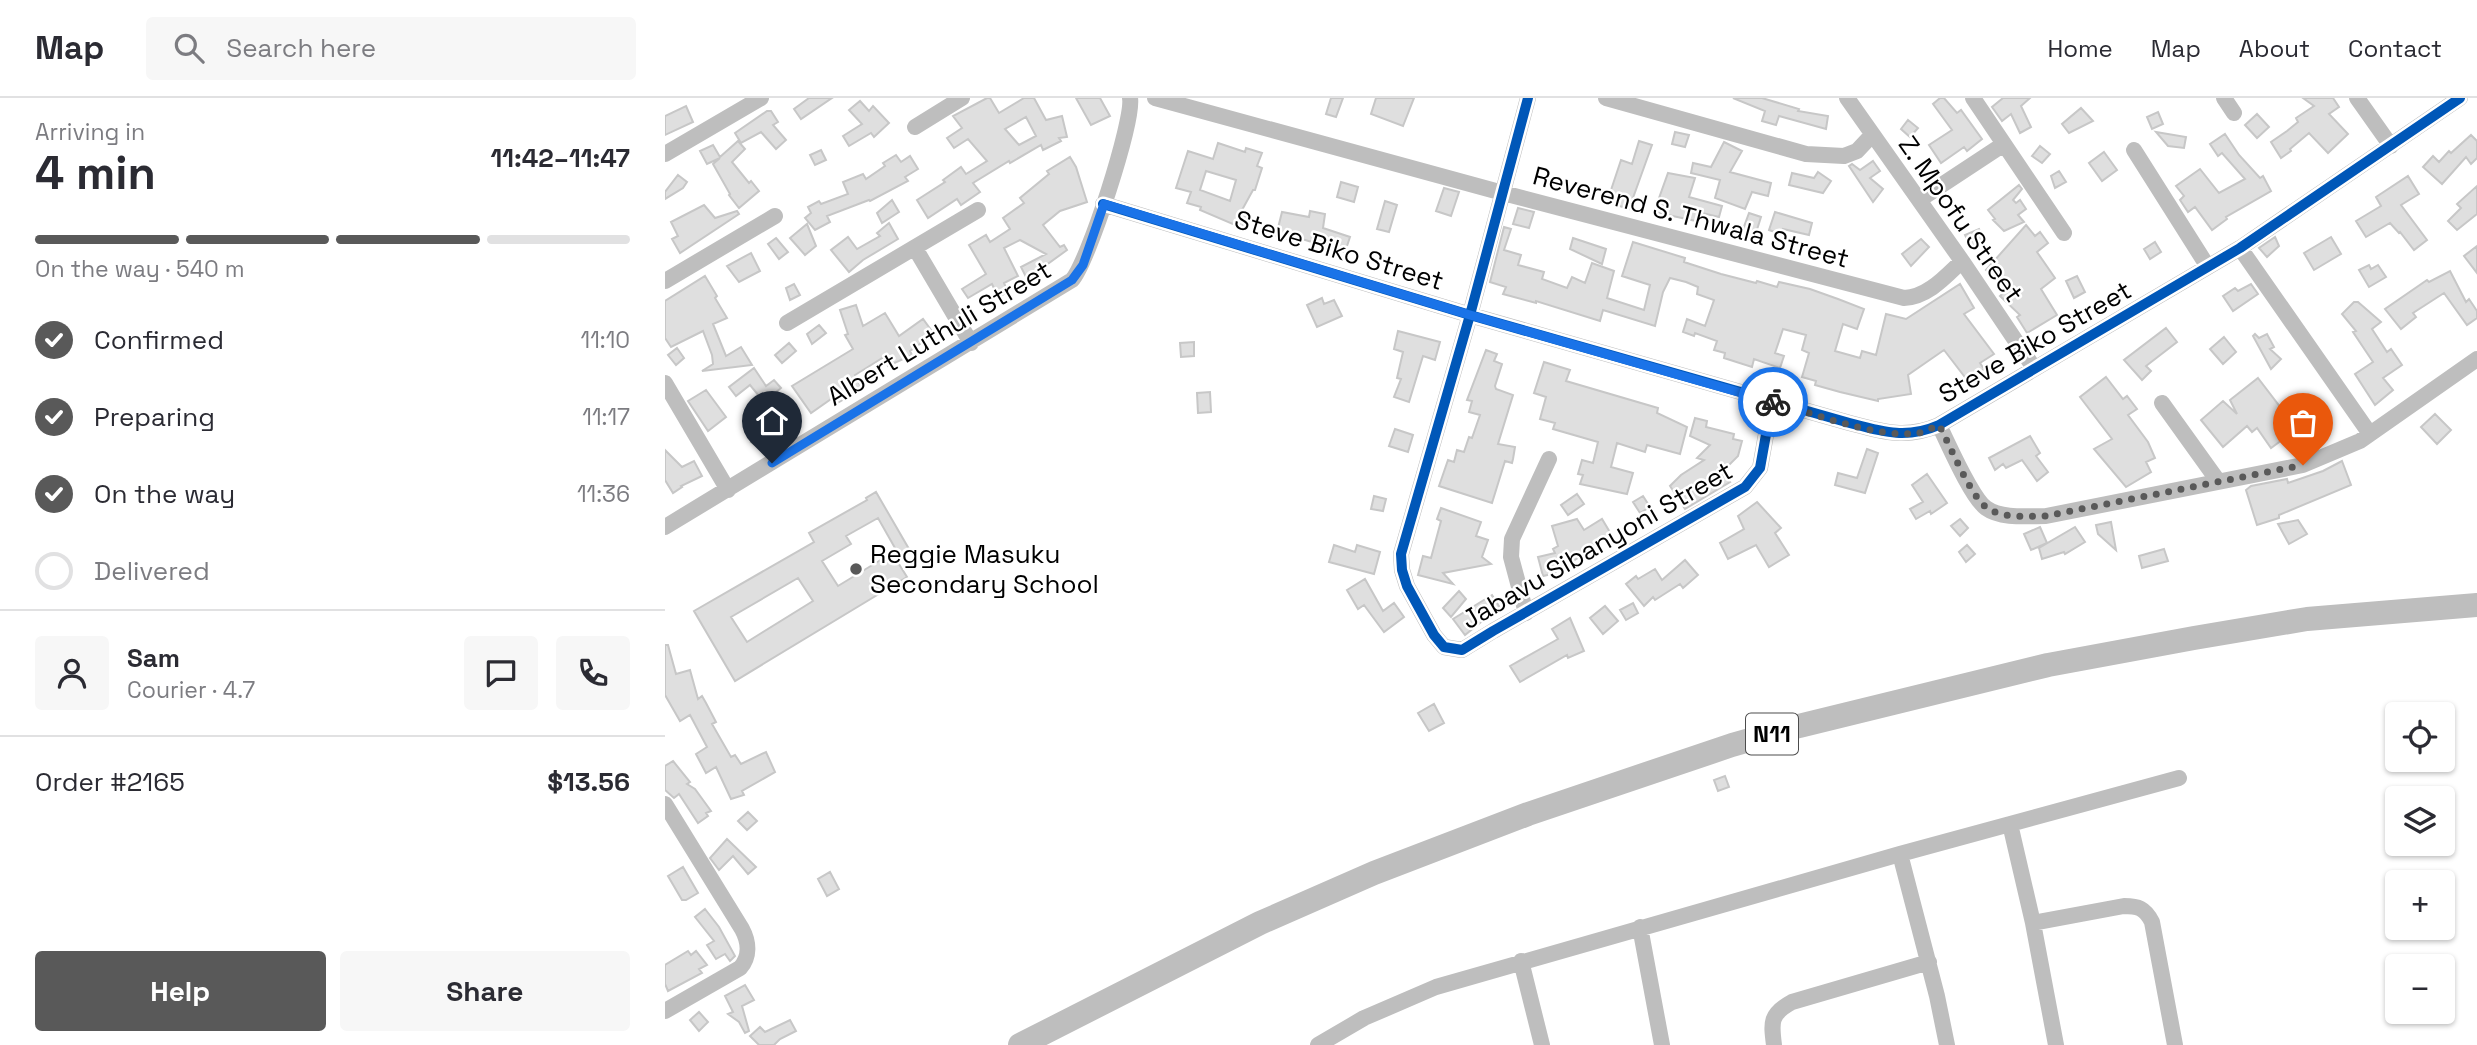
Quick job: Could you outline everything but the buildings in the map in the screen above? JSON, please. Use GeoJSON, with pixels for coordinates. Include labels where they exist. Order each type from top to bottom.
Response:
{"type":"FeatureCollection","features":[{"type":"Feature","properties":{"kind":"highway","name":"N11"},"geometry":{"type":"LineString","coordinates":[[1020,1045],[1046,1039],[1260,923],[1374,873],[1528,814],[1732,745],[2048,665],[2181,640],[2307,619],[2477,605]]}},
{"type":"Feature","properties":{"kind":"street"},"geometry":{"type":"LineString","coordinates":[[915,127],[962,98]]}},
{"type":"Feature","properties":{"kind":"street","name":"Albert Luthuli Street"},"geometry":{"type":"LineString","coordinates":[[665,527],[1072,280],[1083,265],[1104,204],[1130,114],[1131,98]]}},
{"type":"Feature","properties":{"kind":"street","name":"Reverend S. Thwala Street"},"geometry":{"type":"LineString","coordinates":[[1155,98],[1904,298],[1929,290],[1962,261]]}},
{"type":"Feature","properties":{"kind":"street"},"geometry":{"type":"LineString","coordinates":[[1470,315],[1528,98]]}},
{"type":"Feature","properties":{"kind":"street"},"geometry":{"type":"LineString","coordinates":[[1606,98],[1807,154],[1844,156],[1857,151],[1872,135]]}},
{"type":"Feature","properties":{"kind":"street","name":"Z. Mpofu Street"},"geometry":{"type":"LineString","coordinates":[[1847,98],[2034,368]]}},
{"type":"Feature","properties":{"kind":"street"},"geometry":{"type":"LineString","coordinates":[[1973,98],[2064,233]]}},
{"type":"Feature","properties":{"kind":"street"},"geometry":{"type":"LineString","coordinates":[[2224,98],[2234,113]]}},
{"type":"Feature","properties":{"kind":"street"},"geometry":{"type":"LineString","coordinates":[[2357,98],[2391,146]]}},
{"type":"Feature","properties":{"kind":"street","name":"Steve Biko Street"},"geometry":{"type":"LineString","coordinates":[[1104,204],[1470,315],[1846,422],[1900,434],[1921,433],[1939,425],[2240,248],[2460,98]]}},
{"type":"Feature","properties":{"kind":"street"},"geometry":{"type":"LineString","coordinates":[[665,154],[752,100]]}},
{"type":"Feature","properties":{"kind":"street"},"geometry":{"type":"LineString","coordinates":[[1919,200],[2004,144]]}},
{"type":"Feature","properties":{"kind":"street"},"geometry":{"type":"LineString","coordinates":[[2134,150],[2208,267]]}},
{"type":"Feature","properties":{"kind":"street"},"geometry":{"type":"LineString","coordinates":[[787,323],[978,210]]}},
{"type":"Feature","properties":{"kind":"street"},"geometry":{"type":"LineString","coordinates":[[665,281],[775,216]]}},
{"type":"Feature","properties":{"kind":"street"},"geometry":{"type":"LineString","coordinates":[[915,248],[971,343]]}},
{"type":"Feature","properties":{"kind":"street"},"geometry":{"type":"LineString","coordinates":[[2240,248],[2370,434]]}},
{"type":"Feature","properties":{"kind":"street","name":"Jabavu Sibanyoni Street"},"geometry":{"type":"LineString","coordinates":[[1470,315],[1401,554],[1407,586],[1439,642],[1452,650],[1471,646],[1752,481],[1761,468],[1772,401]]}},
{"type":"Feature","properties":{"kind":"street"},"geometry":{"type":"LineString","coordinates":[[1939,425],[1986,508],[2008,514],[2046,516],[2303,465],[2337,452],[2370,434],[2477,359]]}},
{"type":"Feature","properties":{"kind":"street"},"geometry":{"type":"LineString","coordinates":[[665,383],[728,489]]}},
{"type":"Feature","properties":{"kind":"street"},"geometry":{"type":"LineString","coordinates":[[2162,403],[2218,481]]}},
{"type":"Feature","properties":{"kind":"street"},"geometry":{"type":"LineString","coordinates":[[1526,613],[1511,557],[1512,540],[1549,460]]}},
{"type":"Feature","properties":{"kind":"street"},"geometry":{"type":"LineString","coordinates":[[1318,1045],[1390,1005],[1436,987],[1640,927],[2179,778]]}},
{"type":"Feature","properties":{"kind":"street"},"geometry":{"type":"LineString","coordinates":[[665,804],[746,936],[748,951],[740,968],[665,1011]]}},
{"type":"Feature","properties":{"kind":"street"},"geometry":{"type":"LineString","coordinates":[[2010,824],[2033,923],[2056,1045]]}},
{"type":"Feature","properties":{"kind":"street"},"geometry":{"type":"LineString","coordinates":[[1900,854],[1929,962],[1947,1045]]}},
{"type":"Feature","properties":{"kind":"street"},"geometry":{"type":"LineString","coordinates":[[2033,923],[2124,906],[2137,906],[2147,913],[2152,922],[2175,1045]]}},
{"type":"Feature","properties":{"kind":"street"},"geometry":{"type":"LineString","coordinates":[[1640,927],[1662,1045]]}},
{"type":"Feature","properties":{"kind":"street"},"geometry":{"type":"LineString","coordinates":[[1521,961],[1542,1045]]}},
{"type":"Feature","properties":{"kind":"street"},"geometry":{"type":"LineString","coordinates":[[1775,1045],[1772,1026],[1779,1009],[1792,1002],[1929,962]]}},
{"type":"Feature","properties":{"kind":"cycle path"},"geometry":{"type":"LineString","coordinates":[[1528,98],[1470,315],[1401,554],[1407,586],[1434,635],[1444,647],[1462,650],[1745,487],[1760,468],[1772,401]]}},
{"type":"Feature","properties":{"kind":"cycle path"},"geometry":{"type":"LineString","coordinates":[[1103,204],[1470,315],[1846,422],[1881,431],[1904,433],[1927,430],[1939,425],[2240,248],[2460,98]]}},
{"type":"Feature","properties":{"kind":"way so far"},"geometry":{"type":"LineString","coordinates":[[1773,402],[1885,432],[1921,433],[1939,425],[1986,508],[2019,516],[2046,516],[2303,465]]}},
{"type":"Feature","properties":{"kind":"place","name":"Reggie Masuku Secondary School"},"geometry":{"type":"Point","coordinates":[856,569]}},
{"type":"Feature","properties":{"kind":"route"},"geometry":{"type":"LineString","coordinates":[[772,463],[1072,280],[1083,265],[1104,204],[1470,315],[1773,402]]}}]}
